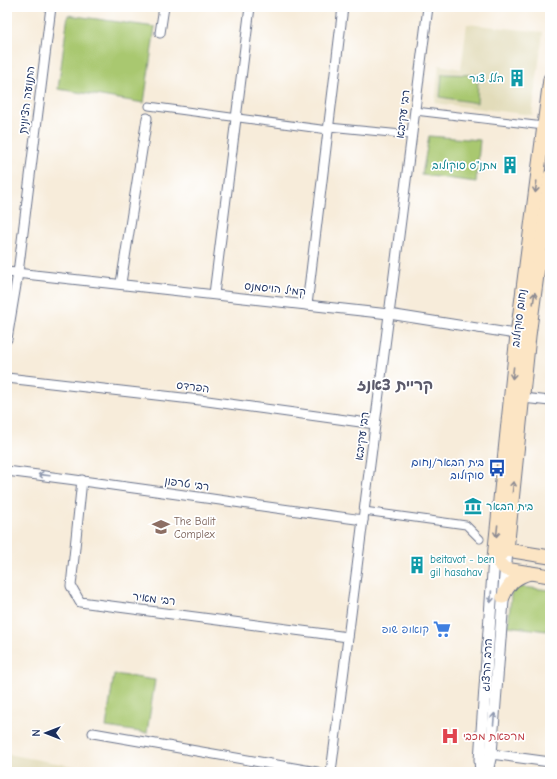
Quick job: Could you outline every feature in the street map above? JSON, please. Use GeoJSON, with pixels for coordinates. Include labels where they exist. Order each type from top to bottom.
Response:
{"type":"FeatureCollection","features":[{"type":"Feature","properties":{"kind":"main road","name":"נחום סוקולוב"},"geometry":{"type":"LineString","coordinates":[[494,558],[523,336],[547,131],[550,79]]}},
{"type":"Feature","properties":{"kind":"main road","name":"נחום סוקולוב"},"geometry":{"type":"LineString","coordinates":[[507,550],[522,398],[523,336],[550,176]]}},
{"type":"Feature","properties":{"kind":"main road"},"geometry":{"type":"LineString","coordinates":[[509,526],[513,537],[517,542],[527,550],[537,555]]}},
{"type":"Feature","properties":{"kind":"main road"},"geometry":{"type":"LineString","coordinates":[[550,557],[507,550],[494,558],[505,568],[550,576]]}},
{"type":"Feature","properties":{"kind":"main road"},"geometry":{"type":"LineString","coordinates":[[504,597],[509,585],[514,580],[532,573]]}},
{"type":"Feature","properties":{"kind":"street","name":"התנועה הציונית"},"geometry":{"type":"LineString","coordinates":[[7,339],[18,273],[51,7]]}},
{"type":"Feature","properties":{"kind":"street"},"geometry":{"type":"LineString","coordinates":[[160,33],[164,7]]}},
{"type":"Feature","properties":{"kind":"street"},"geometry":{"type":"LineString","coordinates":[[214,294],[250,7]]}},
{"type":"Feature","properties":{"kind":"street"},"geometry":{"type":"LineString","coordinates":[[308,305],[343,7]]}},
{"type":"Feature","properties":{"kind":"street","name":"רבי עקיבא"},"geometry":{"type":"LineString","coordinates":[[331,772],[428,7]]}},
{"type":"Feature","properties":{"kind":"street"},"geometry":{"type":"LineString","coordinates":[[149,106],[329,128],[412,135]]}},
{"type":"Feature","properties":{"kind":"street"},"geometry":{"type":"LineString","coordinates":[[415,111],[547,131]]}},
{"type":"Feature","properties":{"kind":"street"},"geometry":{"type":"LineString","coordinates":[[121,284],[147,118]]}},
{"type":"Feature","properties":{"kind":"street","name":"קמיל הויסמנס"},"geometry":{"type":"LineString","coordinates":[[7,272],[389,314],[523,336]]}},
{"type":"Feature","properties":{"kind":"street","name":"הפרדס"},"geometry":{"type":"LineString","coordinates":[[7,378],[200,400],[375,424]]}},
{"type":"Feature","properties":{"kind":"street"},"geometry":{"type":"LineString","coordinates":[[522,398],[550,401]]}},
{"type":"Feature","properties":{"kind":"street","name":"רבי טרפון"},"geometry":{"type":"LineString","coordinates":[[7,471],[82,480],[186,496],[363,515]]}},
{"type":"Feature","properties":{"kind":"street","name":"רבי מאיר"},"geometry":{"type":"LineString","coordinates":[[82,480],[71,586],[80,602],[348,637]]}},
{"type":"Feature","properties":{"kind":"street"},"geometry":{"type":"LineString","coordinates":[[363,515],[466,525],[480,539]]}},
{"type":"Feature","properties":{"kind":"street","name":"נחום סוקולוב"},"geometry":{"type":"LineString","coordinates":[[505,568],[507,550]]}},
{"type":"Feature","properties":{"kind":"street","name":"הרב הרצוג"},"geometry":{"type":"LineString","coordinates":[[481,772],[480,760],[494,558]]}},
{"type":"Feature","properties":{"kind":"street","name":"הרב הרצוג"},"geometry":{"type":"LineString","coordinates":[[488,772],[491,754],[505,568]]}},
{"type":"Feature","properties":{"kind":"street"},"geometry":{"type":"LineString","coordinates":[[93,733],[317,772]]}},
{"type":"Feature","properties":{"kind":"street"},"geometry":{"type":"LineString","coordinates":[[491,754],[550,762]]}},
{"type":"Feature","properties":{"kind":"shaded area"},"geometry":{"type":"Polygon","coordinates":[[[467,24],[543,32],[532,115],[435,103],[439,65],[461,69],[467,24]]]}},
{"type":"Feature","properties":{"kind":"shaded area"},"geometry":{"type":"Polygon","coordinates":[[[7,754],[105,772],[7,772],[7,754]]]}},
{"type":"Feature","properties":{"kind":"green space"},"geometry":{"type":"Polygon","coordinates":[[[68,15],[155,27],[144,103],[58,89],[68,15]]]}},
{"type":"Feature","properties":{"kind":"green space"},"geometry":{"type":"Polygon","coordinates":[[[442,74],[478,75],[477,103],[440,97],[442,74]]]}},
{"type":"Feature","properties":{"kind":"green space"},"geometry":{"type":"Polygon","coordinates":[[[429,136],[480,140],[476,182],[422,175],[429,136]]]}},
{"type":"Feature","properties":{"kind":"green space"},"geometry":{"type":"Polygon","coordinates":[[[512,586],[550,590],[547,631],[508,626],[512,586]]]}},
{"type":"Feature","properties":{"kind":"green space"},"geometry":{"type":"Polygon","coordinates":[[[114,674],[155,680],[147,733],[106,727],[114,674]]]}},
{"type":"Feature","properties":{"kind":"place","name":"הלל צור"},"geometry":{"type":"Point","coordinates":[517,78]}},
{"type":"Feature","properties":{"kind":"place","name":"מתנ\"ס סוקולוב"},"geometry":{"type":"Point","coordinates":[510,165]}},
{"type":"Feature","properties":{"kind":"place","name":"בית הבאר/נחום סוקולוב"},"geometry":{"type":"Point","coordinates":[497,468]}},
{"type":"Feature","properties":{"kind":"place","name":"בית הבאר"},"geometry":{"type":"Point","coordinates":[473,506]}},
{"type":"Feature","properties":{"kind":"place","name":"The Balit Complex"},"geometry":{"type":"Point","coordinates":[161,527]}},
{"type":"Feature","properties":{"kind":"place","name":"beitavot - ben gil hasahav"},"geometry":{"type":"Point","coordinates":[417,565]}},
{"type":"Feature","properties":{"kind":"place","name":"קואופ שופ"},"geometry":{"type":"Point","coordinates":[442,629]}},
{"type":"Feature","properties":{"kind":"place","name":"מרפאת מכבי"},"geometry":{"type":"Point","coordinates":[450,736]}},
{"type":"Feature","properties":{"kind":"district","name":"קריית צאנז"},"geometry":{"type":"Point","coordinates":[395,385]}}]}
